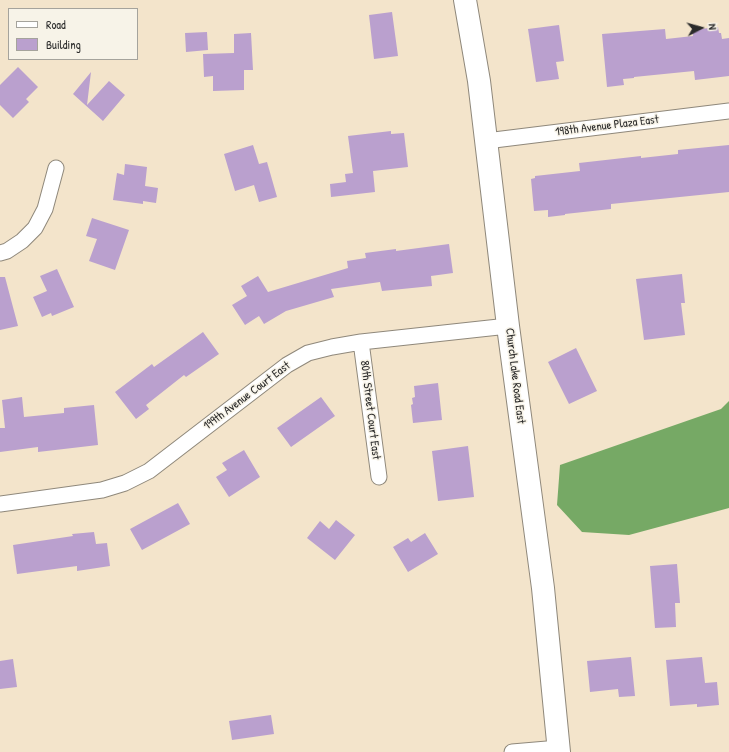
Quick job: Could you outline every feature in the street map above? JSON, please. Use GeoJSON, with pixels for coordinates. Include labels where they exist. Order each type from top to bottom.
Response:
{"type":"FeatureCollection","features":[{"type":"Feature","properties":{"kind":"street","name":"Church Lake Road East"},"geometry":{"type":"LineString","coordinates":[[465,0],[479,81],[508,326],[543,588],[559,750]]}},
{"type":"Feature","properties":{"kind":"street","name":"198th Avenue Plaza East"},"geometry":{"type":"LineString","coordinates":[[486,141],[729,111]]}},
{"type":"Feature","properties":{"kind":"street"},"geometry":{"type":"LineString","coordinates":[[0,253],[7,251],[22,241],[34,228],[45,209],[56,168]]}},
{"type":"Feature","properties":{"kind":"street","name":"199th Avenue Court East"},"geometry":{"type":"LineString","coordinates":[[0,504],[102,490],[126,483],[149,471],[287,365],[308,353],[361,342],[508,326]]}},
{"type":"Feature","properties":{"kind":"street","name":"80th Street Court East"},"geometry":{"type":"LineString","coordinates":[[361,342],[379,477]]}},
{"type":"Feature","properties":{"kind":"street"},"geometry":{"type":"LineString","coordinates":[[512,752],[559,750]]}},
{"type":"Feature","properties":{"kind":"green space"},"geometry":{"type":"Polygon","coordinates":[[[729,401],[729,508],[629,535],[582,532],[557,505],[560,465],[721,409],[729,401]]]}},
{"type":"Feature","properties":{"kind":"building"},"geometry":{"type":"Polygon","coordinates":[[[392,12],[398,56],[374,59],[369,15],[392,12]]]}},
{"type":"Feature","properties":{"kind":"building"},"geometry":{"type":"Polygon","coordinates":[[[559,25],[564,61],[556,62],[559,79],[536,82],[528,29],[559,25]]]}},
{"type":"Feature","properties":{"kind":"building"},"geometry":{"type":"Polygon","coordinates":[[[718,27],[722,39],[729,38],[729,76],[695,80],[694,71],[623,79],[624,85],[607,87],[602,34],[665,29],[666,39],[693,36],[692,30],[718,27]]]}},
{"type":"Feature","properties":{"kind":"building"},"geometry":{"type":"Polygon","coordinates":[[[207,32],[208,50],[186,52],[185,33],[207,32]]]}},
{"type":"Feature","properties":{"kind":"building"},"geometry":{"type":"Polygon","coordinates":[[[251,33],[253,70],[244,70],[244,90],[213,91],[213,76],[204,77],[203,54],[234,53],[234,34],[251,33]]]}},
{"type":"Feature","properties":{"kind":"building"},"geometry":{"type":"Polygon","coordinates":[[[18,67],[38,87],[26,99],[29,102],[13,118],[0,105],[0,85],[18,67]]]}},
{"type":"Feature","properties":{"kind":"building"},"geometry":{"type":"Polygon","coordinates":[[[91,72],[87,105],[109,81],[125,95],[103,121],[73,94],[91,72]]]}},
{"type":"Feature","properties":{"kind":"building"},"geometry":{"type":"Polygon","coordinates":[[[391,131],[391,134],[404,133],[408,167],[373,171],[375,192],[331,197],[330,184],[346,182],[345,174],[353,173],[348,136],[391,131]]]}},
{"type":"Feature","properties":{"kind":"building"},"geometry":{"type":"Polygon","coordinates":[[[253,145],[259,164],[267,162],[277,197],[259,202],[254,185],[235,191],[224,154],[253,145]]]}},
{"type":"Feature","properties":{"kind":"building"},"geometry":{"type":"Polygon","coordinates":[[[729,145],[729,192],[611,204],[611,209],[548,217],[548,210],[534,211],[531,179],[535,178],[535,176],[580,171],[579,163],[641,156],[641,158],[678,154],[678,150],[729,145]]]}},
{"type":"Feature","properties":{"kind":"building"},"geometry":{"type":"Polygon","coordinates":[[[125,164],[147,167],[145,186],[158,188],[156,203],[143,201],[143,204],[113,200],[117,173],[124,175],[125,164]]]}},
{"type":"Feature","properties":{"kind":"building"},"geometry":{"type":"Polygon","coordinates":[[[92,218],[129,230],[115,270],[89,261],[97,239],[86,236],[92,218]]]}},
{"type":"Feature","properties":{"kind":"building"},"geometry":{"type":"Polygon","coordinates":[[[449,244],[453,273],[431,276],[432,286],[382,291],[380,282],[331,289],[334,297],[286,311],[264,324],[259,316],[245,325],[232,305],[247,296],[241,286],[258,276],[268,292],[348,268],[347,261],[366,258],[365,253],[396,249],[396,251],[449,244]]]}},
{"type":"Feature","properties":{"kind":"building"},"geometry":{"type":"Polygon","coordinates":[[[57,269],[74,307],[52,316],[51,313],[42,317],[33,297],[47,291],[40,276],[57,269]]]}},
{"type":"Feature","properties":{"kind":"building"},"geometry":{"type":"Polygon","coordinates":[[[682,274],[685,303],[681,303],[685,335],[644,340],[636,279],[682,274]]]}},
{"type":"Feature","properties":{"kind":"building"},"geometry":{"type":"Polygon","coordinates":[[[0,277],[5,277],[18,326],[0,330],[0,277]]]}},
{"type":"Feature","properties":{"kind":"building"},"geometry":{"type":"Polygon","coordinates":[[[203,332],[219,354],[186,377],[184,375],[146,405],[149,409],[136,419],[115,392],[152,364],[154,367],[203,332]]]}},
{"type":"Feature","properties":{"kind":"building"},"geometry":{"type":"Polygon","coordinates":[[[576,348],[597,391],[569,404],[548,362],[576,348]]]}},
{"type":"Feature","properties":{"kind":"building"},"geometry":{"type":"Polygon","coordinates":[[[438,383],[442,420],[413,423],[411,405],[413,404],[412,398],[415,397],[414,386],[438,383]]]}},
{"type":"Feature","properties":{"kind":"building"},"geometry":{"type":"Polygon","coordinates":[[[22,397],[24,417],[64,413],[64,408],[94,405],[98,445],[38,452],[38,447],[0,452],[0,428],[5,428],[2,400],[22,397]]]}},
{"type":"Feature","properties":{"kind":"building"},"geometry":{"type":"Polygon","coordinates":[[[321,397],[335,416],[291,447],[277,428],[321,397]]]}},
{"type":"Feature","properties":{"kind":"building"},"geometry":{"type":"Polygon","coordinates":[[[468,446],[474,497],[438,501],[432,451],[468,446]]]}},
{"type":"Feature","properties":{"kind":"building"},"geometry":{"type":"Polygon","coordinates":[[[244,450],[260,477],[229,497],[216,477],[227,470],[222,463],[244,450]]]}},
{"type":"Feature","properties":{"kind":"building"},"geometry":{"type":"Polygon","coordinates":[[[178,503],[190,524],[142,550],[130,529],[178,503]]]}},
{"type":"Feature","properties":{"kind":"building"},"geometry":{"type":"Polygon","coordinates":[[[336,520],[355,535],[335,560],[307,538],[320,521],[329,529],[336,520]]]}},
{"type":"Feature","properties":{"kind":"building"},"geometry":{"type":"Polygon","coordinates":[[[94,532],[96,544],[107,543],[110,566],[77,571],[77,566],[17,574],[13,545],[73,536],[72,534],[94,532]]]}},
{"type":"Feature","properties":{"kind":"building"},"geometry":{"type":"Polygon","coordinates":[[[425,533],[438,554],[408,572],[393,547],[408,538],[411,542],[425,533]]]}},
{"type":"Feature","properties":{"kind":"building"},"geometry":{"type":"Polygon","coordinates":[[[677,564],[680,603],[675,603],[676,627],[655,628],[650,566],[677,564]]]}},
{"type":"Feature","properties":{"kind":"building"},"geometry":{"type":"Polygon","coordinates":[[[631,657],[635,696],[619,697],[618,689],[590,692],[587,661],[631,657]]]}},
{"type":"Feature","properties":{"kind":"building"},"geometry":{"type":"Polygon","coordinates":[[[702,657],[705,683],[717,682],[719,705],[697,707],[697,704],[670,706],[666,660],[702,657]]]}},
{"type":"Feature","properties":{"kind":"building"},"geometry":{"type":"Polygon","coordinates":[[[13,659],[17,687],[0,689],[0,661],[13,659]]]}},
{"type":"Feature","properties":{"kind":"building"},"geometry":{"type":"Polygon","coordinates":[[[271,715],[274,734],[232,740],[229,721],[271,715]]]}}]}
